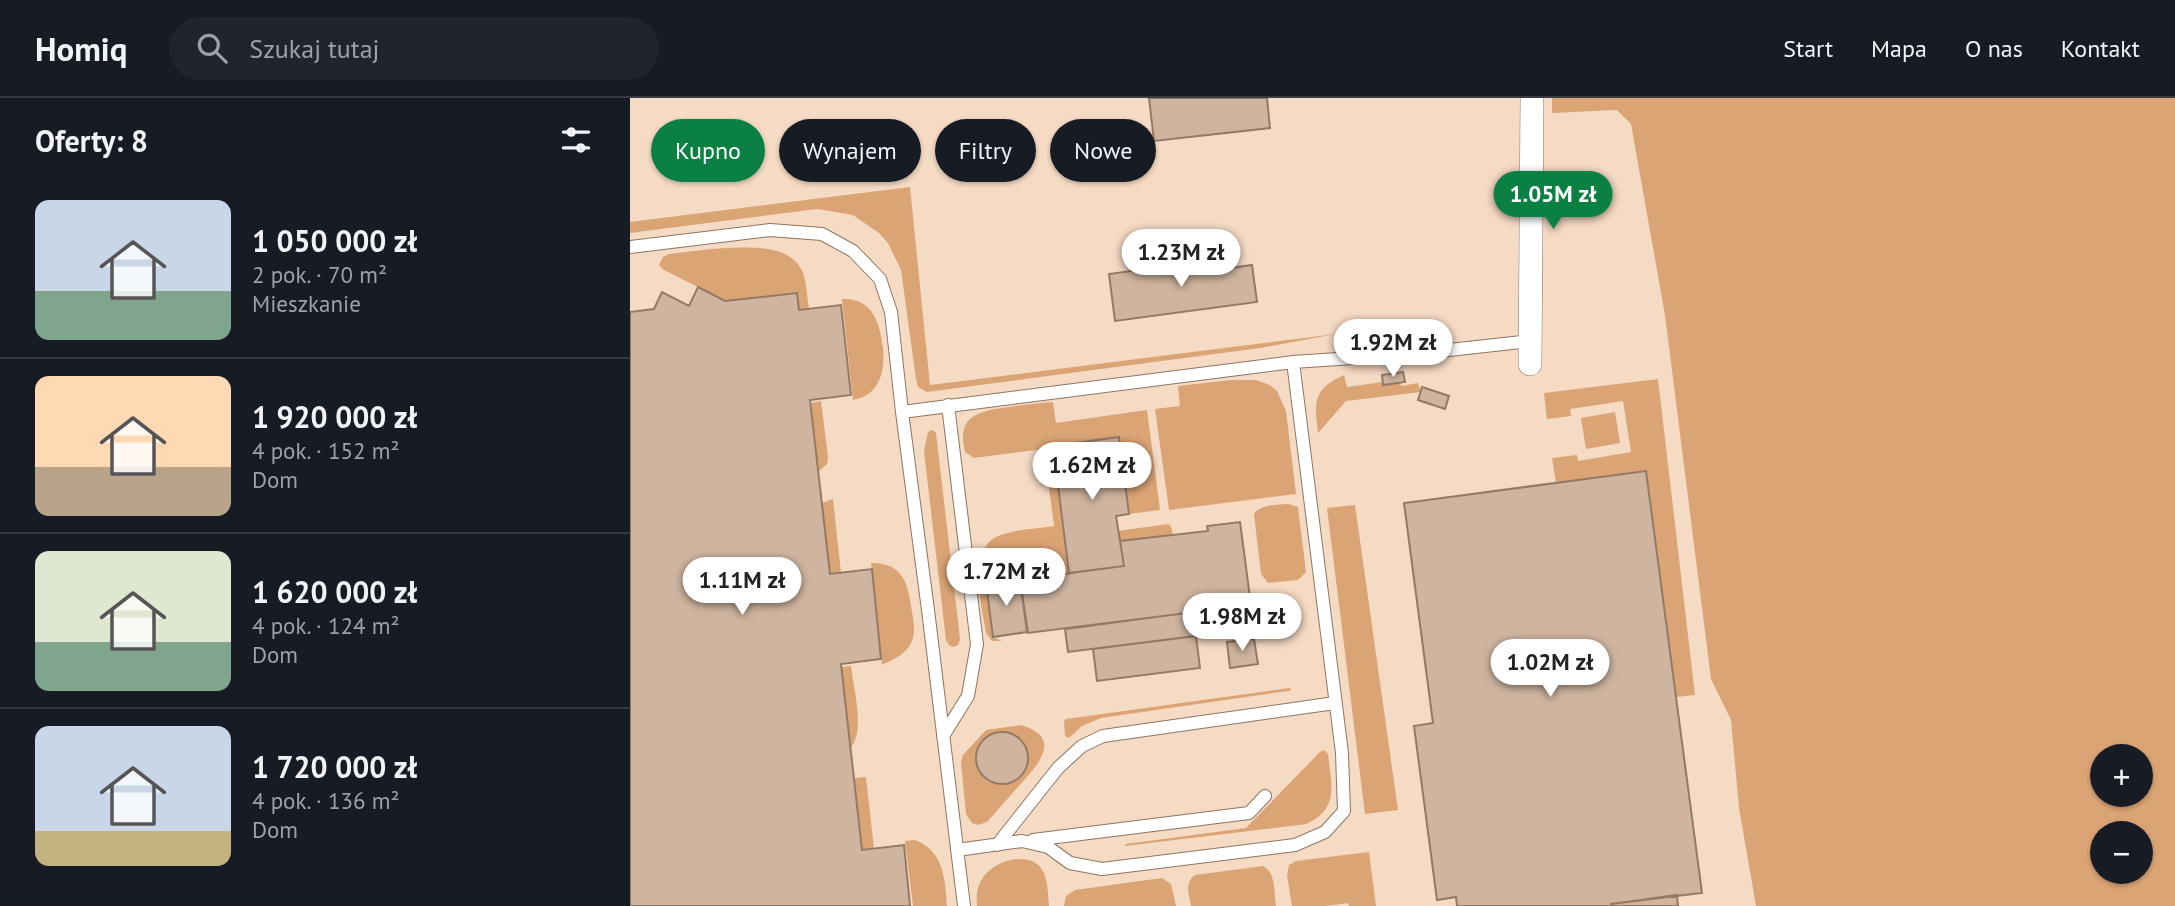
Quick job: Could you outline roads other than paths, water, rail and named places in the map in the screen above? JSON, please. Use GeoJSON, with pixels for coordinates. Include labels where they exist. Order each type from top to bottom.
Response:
{"type":"FeatureCollection","features":[{"type":"Feature","properties":{"kind":"street"},"geometry":{"type":"LineString","coordinates":[[1530,364],[1532,98]]}},
{"type":"Feature","properties":{"kind":"lane"},"geometry":{"type":"LineString","coordinates":[[630,247],[771,230],[822,234],[853,251],[880,279],[891,312],[964,906]]}},
{"type":"Feature","properties":{"kind":"lane"},"geometry":{"type":"LineString","coordinates":[[902,412],[1293,362],[1413,354],[1531,341]]}},
{"type":"Feature","properties":{"kind":"lane"},"geometry":{"type":"LineString","coordinates":[[1022,841],[1048,847],[1070,863],[1102,869],[1295,845],[1325,832],[1344,811],[1342,753],[1293,362]]}},
{"type":"Feature","properties":{"kind":"lane"},"geometry":{"type":"LineString","coordinates":[[943,736],[968,696],[977,644],[948,405]]}},
{"type":"Feature","properties":{"kind":"lane"},"geometry":{"type":"LineString","coordinates":[[997,845],[1058,768],[1082,746],[1103,736],[1335,703]]}},
{"type":"Feature","properties":{"kind":"lane"},"geometry":{"type":"LineString","coordinates":[[957,850],[1249,813],[1265,796]]}}]}
